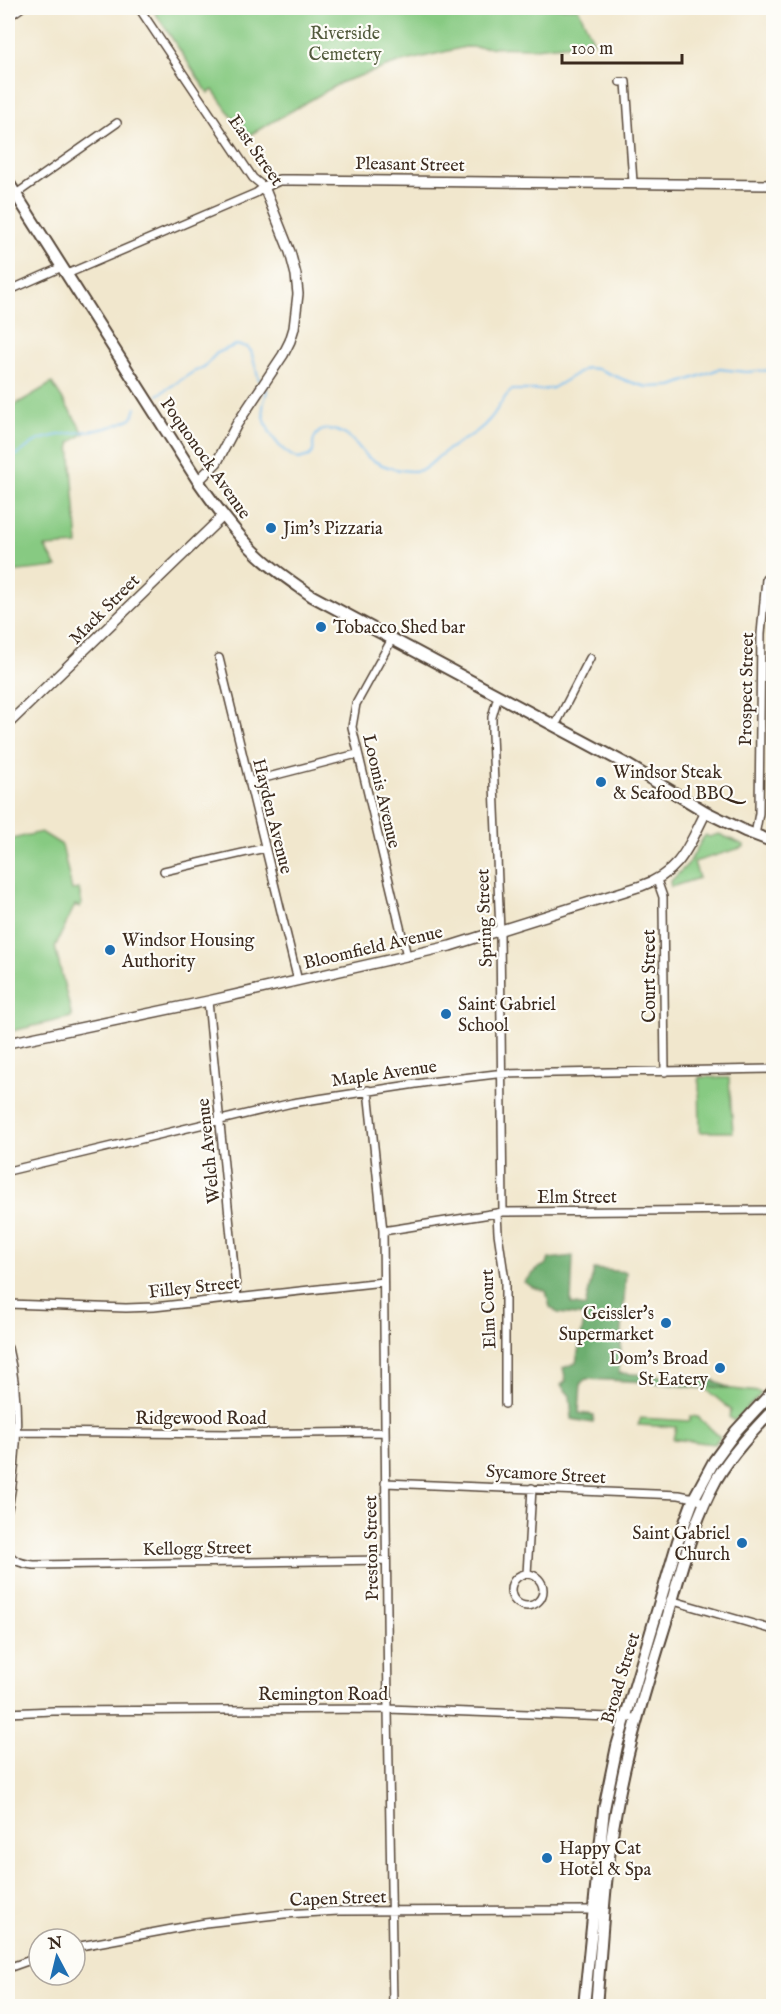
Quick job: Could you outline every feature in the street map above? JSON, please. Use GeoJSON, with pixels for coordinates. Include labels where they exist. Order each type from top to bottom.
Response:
{"type":"FeatureCollection","features":[{"type":"Feature","properties":{"kind":"main road","name":"Poquonock Avenue"},"geometry":{"type":"LineString","coordinates":[[8,182],[198,481],[223,516],[251,548],[280,574],[312,596],[626,764],[706,812],[774,842]]}},
{"type":"Feature","properties":{"kind":"main road","name":"Broad Street"},"geometry":{"type":"LineString","coordinates":[[596,2007],[604,1910],[616,1810],[632,1717],[667,1600],[694,1529],[699,1500],[722,1449],[772,1395]]}},
{"type":"Feature","properties":{"kind":"main road","name":"Broad Street"},"geometry":{"type":"LineString","coordinates":[[699,1500],[774,1409]]}},
{"type":"Feature","properties":{"kind":"main road","name":"Broad Street"},"geometry":{"type":"LineString","coordinates":[[584,2007],[604,1809],[617,1746],[632,1717]]}},
{"type":"Feature","properties":{"kind":"street"},"geometry":{"type":"LineString","coordinates":[[8,16],[21,8]]}},
{"type":"Feature","properties":{"kind":"street","name":"East Street"},"geometry":{"type":"LineString","coordinates":[[139,8],[253,178],[264,187],[290,252],[296,275],[298,294],[291,341],[237,424],[217,462],[198,481]]}},
{"type":"Feature","properties":{"kind":"street"},"geometry":{"type":"LineString","coordinates":[[620,82],[626,82],[629,98],[633,182]]}},
{"type":"Feature","properties":{"kind":"street"},"geometry":{"type":"LineString","coordinates":[[16,194],[117,123]]}},
{"type":"Feature","properties":{"kind":"street","name":"Pleasant Street"},"geometry":{"type":"LineString","coordinates":[[8,291],[64,271],[255,193],[279,180],[774,185]]}},
{"type":"Feature","properties":{"kind":"street","name":"Mack Street"},"geometry":{"type":"LineString","coordinates":[[8,724],[223,516]]}},
{"type":"Feature","properties":{"kind":"street","name":"Prospect Street"},"geometry":{"type":"LineString","coordinates":[[755,835],[759,813],[761,634],[770,579]]}},
{"type":"Feature","properties":{"kind":"street","name":"Loomis Avenue"},"geometry":{"type":"LineString","coordinates":[[392,639],[356,704],[352,727],[407,956]]}},
{"type":"Feature","properties":{"kind":"street","name":"Hayden Avenue"},"geometry":{"type":"LineString","coordinates":[[219,658],[298,981]]}},
{"type":"Feature","properties":{"kind":"street"},"geometry":{"type":"LineString","coordinates":[[555,726],[590,658]]}},
{"type":"Feature","properties":{"kind":"street","name":"Spring Street"},"geometry":{"type":"LineString","coordinates":[[498,696],[492,717],[492,734],[503,1074],[500,1212]]}},
{"type":"Feature","properties":{"kind":"street"},"geometry":{"type":"LineString","coordinates":[[249,782],[357,754]]}},
{"type":"Feature","properties":{"kind":"street","name":"Bloomfield Avenue"},"geometry":{"type":"LineString","coordinates":[[8,1043],[298,981],[500,932],[657,880],[668,873],[680,860],[706,812]]}},
{"type":"Feature","properties":{"kind":"street"},"geometry":{"type":"LineString","coordinates":[[164,871],[265,848]]}},
{"type":"Feature","properties":{"kind":"street","name":"Court Street"},"geometry":{"type":"LineString","coordinates":[[657,880],[662,894],[663,907],[665,1072]]}},
{"type":"Feature","properties":{"kind":"street","name":"Welch Avenue"},"geometry":{"type":"LineString","coordinates":[[208,1001],[237,1298]]}},
{"type":"Feature","properties":{"kind":"street","name":"Maple Avenue"},"geometry":{"type":"LineString","coordinates":[[8,1171],[292,1103],[450,1079],[503,1074],[774,1069]]}},
{"type":"Feature","properties":{"kind":"street","name":"Preston Street"},"geometry":{"type":"LineString","coordinates":[[368,1090],[383,1231],[393,2007]]}},
{"type":"Feature","properties":{"kind":"street","name":"Elm Street"},"geometry":{"type":"LineString","coordinates":[[383,1231],[500,1212],[774,1210]]}},
{"type":"Feature","properties":{"kind":"street","name":"Elm Court"},"geometry":{"type":"LineString","coordinates":[[500,1212],[498,1233],[506,1281],[505,1404]]}},
{"type":"Feature","properties":{"kind":"street","name":"Filley Street"},"geometry":{"type":"LineString","coordinates":[[8,1304],[154,1307],[383,1282]]}},
{"type":"Feature","properties":{"kind":"street"},"geometry":{"type":"LineString","coordinates":[[8,1348],[14,1384],[16,1432],[8,1509]]}},
{"type":"Feature","properties":{"kind":"street","name":"Ridgewood Road"},"geometry":{"type":"LineString","coordinates":[[16,1432],[233,1434],[385,1432]]}},
{"type":"Feature","properties":{"kind":"street","name":"Sycamore Street"},"geometry":{"type":"LineString","coordinates":[[385,1483],[679,1495],[699,1500]]}},
{"type":"Feature","properties":{"kind":"street"},"geometry":{"type":"LineString","coordinates":[[528,1574],[532,1488]]}},
{"type":"Feature","properties":{"kind":"street","name":"Kellogg Street"},"geometry":{"type":"LineString","coordinates":[[9,1556],[21,1563],[34,1565],[386,1560]]}},
{"type":"Feature","properties":{"kind":"street"},"geometry":{"type":"LineString","coordinates":[[528,1574],[537,1578],[543,1587],[540,1598],[532,1605],[517,1602],[511,1589],[515,1580],[528,1574]]}},
{"type":"Feature","properties":{"kind":"street"},"geometry":{"type":"LineString","coordinates":[[667,1600],[774,1630]]}},
{"type":"Feature","properties":{"kind":"street","name":"Remington Road"},"geometry":{"type":"LineString","coordinates":[[8,1713],[388,1708],[632,1717]]}},
{"type":"Feature","properties":{"kind":"street","name":"Capen Street"},"geometry":{"type":"LineString","coordinates":[[87,1945],[205,1923],[320,1912],[604,1910]]}},
{"type":"Feature","properties":{"kind":"street"},"geometry":{"type":"LineString","coordinates":[[8,1968],[27,1961]]}},
{"type":"Feature","properties":{"kind":"green space","name":"Riverside Cemetery"},"geometry":{"type":"Polygon","coordinates":[[[152,8],[578,8],[594,42],[535,48],[465,47],[398,63],[342,82],[246,137],[213,90],[208,93],[152,8]]]}},
{"type":"Feature","properties":{"kind":"green space"},"geometry":{"type":"Polygon","coordinates":[[[52,383],[84,433],[70,443],[78,545],[45,547],[57,567],[10,572],[8,570],[8,409],[52,383]]]}},
{"type":"Feature","properties":{"kind":"green space"},"geometry":{"type":"Polygon","coordinates":[[[41,832],[62,845],[72,890],[79,889],[82,904],[80,907],[75,905],[55,947],[72,1017],[8,1032],[8,840],[41,832]]]}},
{"type":"Feature","properties":{"kind":"green space"},"geometry":{"type":"Polygon","coordinates":[[[719,834],[744,847],[694,862],[699,878],[671,887],[670,882],[688,864],[703,838],[706,835],[709,837],[719,834]]]}},
{"type":"Feature","properties":{"kind":"green space"},"geometry":{"type":"Polygon","coordinates":[[[699,1077],[729,1078],[733,1132],[700,1132],[699,1077]]]}},
{"type":"Feature","properties":{"kind":"green space"},"geometry":{"type":"Polygon","coordinates":[[[573,1256],[571,1304],[585,1307],[594,1269],[626,1272],[619,1373],[711,1379],[730,1389],[586,1379],[581,1383],[579,1413],[594,1415],[593,1423],[572,1419],[570,1396],[561,1385],[566,1381],[563,1368],[576,1363],[585,1316],[558,1313],[550,1307],[546,1291],[524,1282],[547,1264],[549,1259],[573,1256]]]}},
{"type":"Feature","properties":{"kind":"green space"},"geometry":{"type":"Polygon","coordinates":[[[706,1386],[761,1394],[734,1421],[729,1417],[731,1410],[706,1389],[706,1386]]]}},
{"type":"Feature","properties":{"kind":"green space"},"geometry":{"type":"Polygon","coordinates":[[[690,1416],[698,1417],[720,1437],[714,1444],[673,1439],[676,1427],[638,1425],[641,1418],[690,1421],[690,1416]]]}},
{"type":"Feature","properties":{"kind":"waterway"},"geometry":{"type":"LineString","coordinates":[[158,395],[204,367],[217,353],[236,345],[247,347],[251,351],[259,380]]}},
{"type":"Feature","properties":{"kind":"waterway"},"geometry":{"type":"LineString","coordinates":[[267,389],[263,408],[266,424],[274,439],[292,456],[299,459],[309,456],[313,452],[313,441],[318,433],[328,429],[347,436],[367,457],[376,462],[396,469],[419,471],[479,429],[490,419],[512,390],[553,388],[586,368],[598,369],[647,387],[672,386],[719,369],[746,372],[774,370]]}},
{"type":"Feature","properties":{"kind":"waterway"},"geometry":{"type":"LineString","coordinates":[[8,457],[17,455],[39,440],[63,434],[98,430],[121,423],[133,417],[136,408]]}},
{"type":"Feature","properties":{"kind":"place","name":"Jim's Pizzaria"},"geometry":{"type":"Point","coordinates":[271,528]}},
{"type":"Feature","properties":{"kind":"place","name":"Tobacco Shed bar"},"geometry":{"type":"Point","coordinates":[321,627]}},
{"type":"Feature","properties":{"kind":"place","name":"Windsor Steak & Seafood BBQ"},"geometry":{"type":"Point","coordinates":[601,782]}},
{"type":"Feature","properties":{"kind":"place","name":"Windsor Housing Authority"},"geometry":{"type":"Point","coordinates":[110,950]}},
{"type":"Feature","properties":{"kind":"place","name":"Saint Gabriel School"},"geometry":{"type":"Point","coordinates":[446,1014]}},
{"type":"Feature","properties":{"kind":"place","name":"Geissler's Supermarket"},"geometry":{"type":"Point","coordinates":[666,1323]}},
{"type":"Feature","properties":{"kind":"place","name":"Dom's Broad St Eatery"},"geometry":{"type":"Point","coordinates":[720,1368]}},
{"type":"Feature","properties":{"kind":"place","name":"Saint Gabriel Church"},"geometry":{"type":"Point","coordinates":[742,1543]}},
{"type":"Feature","properties":{"kind":"place","name":"Happy Cat Hotel & Spa"},"geometry":{"type":"Point","coordinates":[547,1858]}}]}
